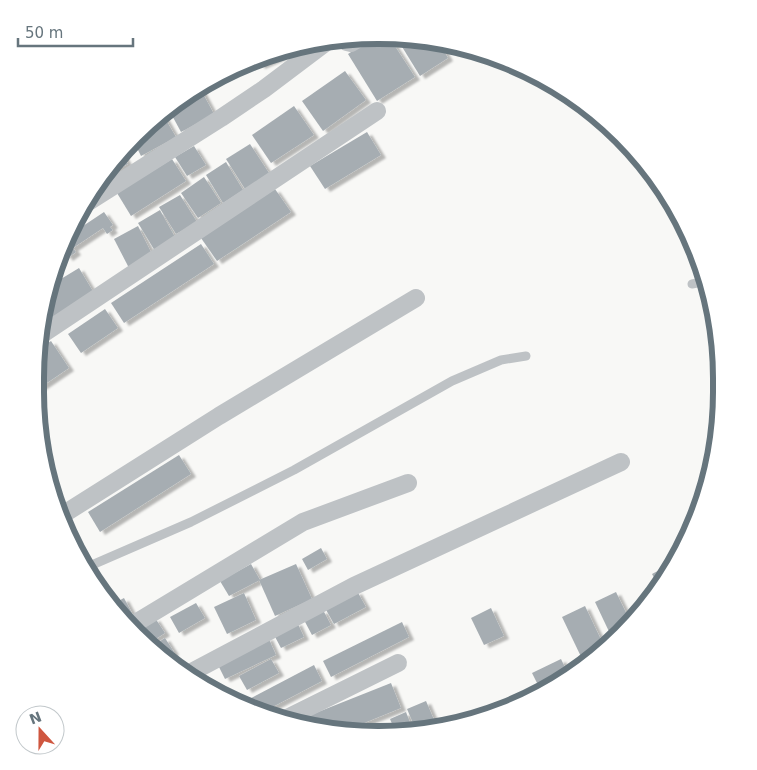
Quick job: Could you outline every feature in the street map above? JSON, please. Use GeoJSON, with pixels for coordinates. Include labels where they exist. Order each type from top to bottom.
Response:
{"type":"FeatureCollection","features":[{"type":"Feature","properties":{"kind":"street"},"geometry":{"type":"LineString","coordinates":[[98,196],[221,118],[264,89],[316,50]]}},
{"type":"Feature","properties":{"kind":"street"},"geometry":{"type":"LineString","coordinates":[[48,331],[377,111]]}},
{"type":"Feature","properties":{"kind":"street"},"geometry":{"type":"LineString","coordinates":[[67,513],[219,416],[416,298]]}},
{"type":"Feature","properties":{"kind":"street"},"geometry":{"type":"LineString","coordinates":[[194,671],[354,586],[621,462]]}},
{"type":"Feature","properties":{"kind":"street"},"geometry":{"type":"LineString","coordinates":[[137,622],[303,522],[408,483]]}},
{"type":"Feature","properties":{"kind":"street"},"geometry":{"type":"LineString","coordinates":[[293,715],[398,663]]}},
{"type":"Feature","properties":{"kind":"lane"},"geometry":{"type":"LineString","coordinates":[[692,284],[699,282]]}},
{"type":"Feature","properties":{"kind":"lane"},"geometry":{"type":"LineString","coordinates":[[93,565],[191,522],[294,470],[452,381],[501,360],[526,356]]}},
{"type":"Feature","properties":{"kind":"building"},"geometry":{"type":"Polygon","coordinates":[[[364,44],[394,44],[415,77],[377,101],[348,54],[364,44]]]}},
{"type":"Feature","properties":{"kind":"building"},"geometry":{"type":"Polygon","coordinates":[[[400,44],[443,50],[448,58],[420,76],[400,44]]]}},
{"type":"Feature","properties":{"kind":"building"},"geometry":{"type":"Polygon","coordinates":[[[345,71],[366,100],[323,131],[302,101],[345,71]]]}},
{"type":"Feature","properties":{"kind":"building"},"geometry":{"type":"Polygon","coordinates":[[[203,94],[214,114],[181,132],[172,115],[203,94]]]}},
{"type":"Feature","properties":{"kind":"building"},"geometry":{"type":"Polygon","coordinates":[[[294,106],[314,135],[271,163],[252,135],[294,106]]]}},
{"type":"Feature","properties":{"kind":"building"},"geometry":{"type":"Polygon","coordinates":[[[166,120],[176,137],[141,156],[137,148],[166,120]]]}},
{"type":"Feature","properties":{"kind":"building"},"geometry":{"type":"Polygon","coordinates":[[[367,132],[381,155],[325,189],[310,166],[367,132]]]}},
{"type":"Feature","properties":{"kind":"building"},"geometry":{"type":"Polygon","coordinates":[[[250,144],[269,173],[245,189],[226,159],[250,144]]]}},
{"type":"Feature","properties":{"kind":"building"},"geometry":{"type":"Polygon","coordinates":[[[194,146],[206,165],[187,176],[175,157],[194,146]]]}},
{"type":"Feature","properties":{"kind":"building"},"geometry":{"type":"Polygon","coordinates":[[[172,159],[186,181],[131,216],[117,193],[172,159]]]}},
{"type":"Feature","properties":{"kind":"building"},"geometry":{"type":"Polygon","coordinates":[[[126,160],[128,164],[118,169],[126,160]]]}},
{"type":"Feature","properties":{"kind":"building"},"geometry":{"type":"Polygon","coordinates":[[[226,162],[243,190],[223,203],[206,175],[226,162]]]}},
{"type":"Feature","properties":{"kind":"building"},"geometry":{"type":"Polygon","coordinates":[[[204,177],[221,203],[198,218],[181,193],[204,177]]]}},
{"type":"Feature","properties":{"kind":"building"},"geometry":{"type":"Polygon","coordinates":[[[275,189],[291,212],[217,261],[201,238],[275,189]]]}},
{"type":"Feature","properties":{"kind":"building"},"geometry":{"type":"Polygon","coordinates":[[[180,195],[197,222],[176,234],[159,207],[180,195]]]}},
{"type":"Feature","properties":{"kind":"building"},"geometry":{"type":"Polygon","coordinates":[[[160,210],[176,239],[155,251],[138,223],[160,210]]]}},
{"type":"Feature","properties":{"kind":"building"},"geometry":{"type":"Polygon","coordinates":[[[104,212],[113,225],[110,227],[113,230],[107,234],[103,228],[73,248],[76,252],[68,258],[69,250],[79,229],[104,212]]]}},
{"type":"Feature","properties":{"kind":"building"},"geometry":{"type":"Polygon","coordinates":[[[138,226],[153,256],[129,268],[114,239],[138,226]]]}},
{"type":"Feature","properties":{"kind":"building"},"geometry":{"type":"Polygon","coordinates":[[[201,244],[214,264],[124,323],[111,303],[201,244]]]}},
{"type":"Feature","properties":{"kind":"building"},"geometry":{"type":"Polygon","coordinates":[[[79,268],[94,293],[49,321],[55,292],[59,280],[79,268]]]}},
{"type":"Feature","properties":{"kind":"building"},"geometry":{"type":"Polygon","coordinates":[[[105,309],[118,328],[81,353],[68,334],[105,309]]]}},
{"type":"Feature","properties":{"kind":"building"},"geometry":{"type":"Polygon","coordinates":[[[51,341],[69,368],[44,385],[44,357],[46,345],[51,341]]]}},
{"type":"Feature","properties":{"kind":"building"},"geometry":{"type":"Polygon","coordinates":[[[179,455],[191,474],[100,532],[88,512],[179,455]]]}},
{"type":"Feature","properties":{"kind":"building"},"geometry":{"type":"Polygon","coordinates":[[[321,548],[327,559],[308,570],[302,559],[321,548]]]}},
{"type":"Feature","properties":{"kind":"building"},"geometry":{"type":"Polygon","coordinates":[[[251,564],[260,580],[229,596],[220,581],[251,564]]]}},
{"type":"Feature","properties":{"kind":"building"},"geometry":{"type":"Polygon","coordinates":[[[296,564],[312,599],[275,616],[259,580],[296,564]]]}},
{"type":"Feature","properties":{"kind":"building"},"geometry":{"type":"Polygon","coordinates":[[[662,569],[655,580],[652,574],[662,569]]]}},
{"type":"Feature","properties":{"kind":"building"},"geometry":{"type":"Polygon","coordinates":[[[357,591],[366,607],[334,624],[325,608],[357,591]]]}},
{"type":"Feature","properties":{"kind":"building"},"geometry":{"type":"Polygon","coordinates":[[[616,592],[627,615],[610,633],[595,602],[616,592]]]}},
{"type":"Feature","properties":{"kind":"building"},"geometry":{"type":"Polygon","coordinates":[[[244,593],[256,620],[227,634],[214,607],[244,593]]]}},
{"type":"Feature","properties":{"kind":"building"},"geometry":{"type":"Polygon","coordinates":[[[124,598],[133,615],[131,616],[118,601],[124,598]]]}},
{"type":"Feature","properties":{"kind":"building"},"geometry":{"type":"Polygon","coordinates":[[[196,603],[205,618],[179,633],[170,617],[196,603]]]}},
{"type":"Feature","properties":{"kind":"building"},"geometry":{"type":"Polygon","coordinates":[[[585,606],[602,641],[581,657],[562,617],[585,606]]]}},
{"type":"Feature","properties":{"kind":"building"},"geometry":{"type":"Polygon","coordinates":[[[491,608],[504,636],[484,645],[471,618],[491,608]]]}},
{"type":"Feature","properties":{"kind":"building"},"geometry":{"type":"Polygon","coordinates":[[[323,610],[331,625],[312,635],[304,620],[323,610]]]}},
{"type":"Feature","properties":{"kind":"building"},"geometry":{"type":"Polygon","coordinates":[[[155,618],[165,633],[155,640],[141,627],[155,618]]]}},
{"type":"Feature","properties":{"kind":"building"},"geometry":{"type":"Polygon","coordinates":[[[297,622],[304,637],[281,648],[273,633],[297,622]]]}},
{"type":"Feature","properties":{"kind":"building"},"geometry":{"type":"Polygon","coordinates":[[[402,622],[409,637],[331,677],[323,661],[402,622]]]}},
{"type":"Feature","properties":{"kind":"building"},"geometry":{"type":"Polygon","coordinates":[[[268,637],[276,655],[225,679],[216,661],[268,637]]]}},
{"type":"Feature","properties":{"kind":"building"},"geometry":{"type":"Polygon","coordinates":[[[165,638],[174,652],[171,654],[158,643],[165,638]]]}},
{"type":"Feature","properties":{"kind":"building"},"geometry":{"type":"Polygon","coordinates":[[[271,659],[279,673],[247,690],[239,676],[271,659]]]}},
{"type":"Feature","properties":{"kind":"building"},"geometry":{"type":"Polygon","coordinates":[[[561,659],[566,669],[538,685],[532,673],[561,659]]]}},
{"type":"Feature","properties":{"kind":"building"},"geometry":{"type":"Polygon","coordinates":[[[314,665],[322,681],[271,708],[248,700],[314,665]]]}},
{"type":"Feature","properties":{"kind":"building"},"geometry":{"type":"Polygon","coordinates":[[[391,683],[401,708],[357,726],[313,720],[309,719],[308,716],[391,683]]]}},
{"type":"Feature","properties":{"kind":"building"},"geometry":{"type":"Polygon","coordinates":[[[426,701],[435,721],[413,724],[407,709],[426,701]]]}},
{"type":"Feature","properties":{"kind":"building"},"geometry":{"type":"Polygon","coordinates":[[[406,712],[411,725],[393,726],[390,719],[406,712]]]}}]}
